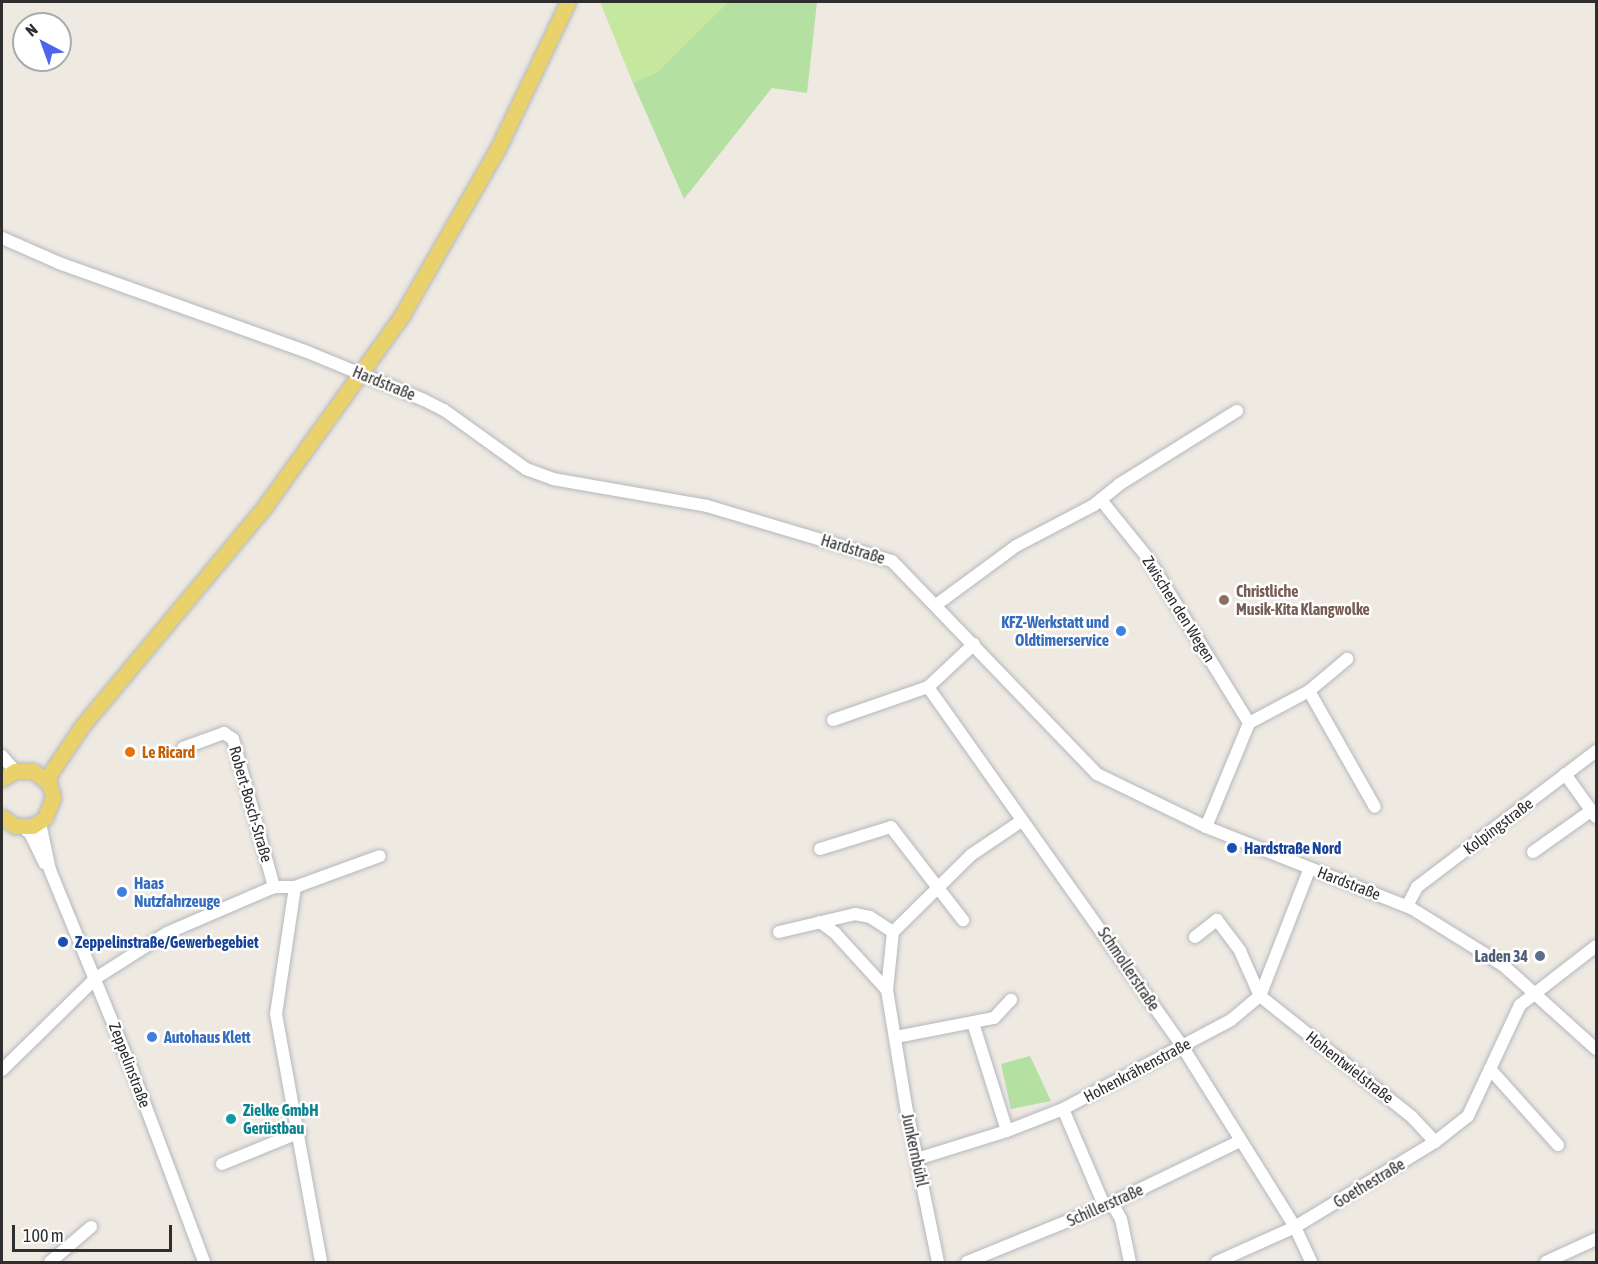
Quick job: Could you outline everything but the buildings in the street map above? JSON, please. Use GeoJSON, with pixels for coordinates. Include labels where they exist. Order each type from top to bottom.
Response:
{"type":"FeatureCollection","features":[{"type":"Feature","properties":{"kind":"main road"},"geometry":{"type":"LineString","coordinates":[[4,822],[23,828],[40,823],[52,805],[49,775],[82,726],[265,506],[362,375],[408,306],[497,150],[567,2]]}},
{"type":"Feature","properties":{"kind":"main road"},"geometry":{"type":"LineString","coordinates":[[33,771],[82,726]]}},
{"type":"Feature","properties":{"kind":"main road"},"geometry":{"type":"LineString","coordinates":[[2,780],[15,771],[33,771],[49,783]]}},
{"type":"Feature","properties":{"kind":"street","name":"Hardstraße"},"geometry":{"type":"LineString","coordinates":[[2,238],[362,375],[444,410],[526,469],[582,486],[707,506],[892,561],[1097,774],[1206,827],[1407,906],[1456,933],[1535,991],[1596,1049]]}},
{"type":"Feature","properties":{"kind":"street"},"geometry":{"type":"LineString","coordinates":[[936,605],[1016,546],[1101,500],[1120,484],[1237,411]]}},
{"type":"Feature","properties":{"kind":"street","name":"Zwischen den Wegen"},"geometry":{"type":"LineString","coordinates":[[1101,500],[1148,558],[1249,723]]}},
{"type":"Feature","properties":{"kind":"street"},"geometry":{"type":"LineString","coordinates":[[833,720],[928,687],[974,644]]}},
{"type":"Feature","properties":{"kind":"street"},"geometry":{"type":"LineString","coordinates":[[1206,827],[1249,723],[1309,691],[1347,659]]}},
{"type":"Feature","properties":{"kind":"street","name":"Schmollerstraße"},"geometry":{"type":"LineString","coordinates":[[928,687],[1020,822],[1105,932],[1182,1046],[1295,1227],[1311,1263]]}},
{"type":"Feature","properties":{"kind":"street"},"geometry":{"type":"LineString","coordinates":[[1309,691],[1375,807]]}},
{"type":"Feature","properties":{"kind":"street","name":"Robert-Bosch-Straße"},"geometry":{"type":"LineString","coordinates":[[183,748],[224,733],[233,739],[274,887]]}},
{"type":"Feature","properties":{"kind":"street","name":"Kolpingstraße"},"geometry":{"type":"LineString","coordinates":[[1407,906],[1417,887],[1596,751]]}},
{"type":"Feature","properties":{"kind":"street"},"geometry":{"type":"LineString","coordinates":[[2,756],[15,771]]}},
{"type":"Feature","properties":{"kind":"street"},"geometry":{"type":"LineString","coordinates":[[1533,852],[1594,814],[1564,774]]}},
{"type":"Feature","properties":{"kind":"street"},"geometry":{"type":"LineString","coordinates":[[779,932],[855,914],[870,917],[893,932],[936,886],[971,855],[1020,822]]}},
{"type":"Feature","properties":{"kind":"street","name":"Zeppelinstraße"},"geometry":{"type":"LineString","coordinates":[[40,823],[50,870]]}},
{"type":"Feature","properties":{"kind":"street"},"geometry":{"type":"LineString","coordinates":[[820,849],[891,827],[963,920]]}},
{"type":"Feature","properties":{"kind":"street","name":"Zeppelinstraße"},"geometry":{"type":"LineString","coordinates":[[23,828],[30,833],[50,870],[96,978],[204,1263]]}},
{"type":"Feature","properties":{"kind":"street"},"geometry":{"type":"LineString","coordinates":[[2,1070],[96,978],[167,933],[274,887],[295,887],[380,856]]}},
{"type":"Feature","properties":{"kind":"street","name":"Hohenkrähenstraße"},"geometry":{"type":"LineString","coordinates":[[917,1159],[1007,1131],[1063,1109],[1231,1020],[1260,996],[1310,868]]}},
{"type":"Feature","properties":{"kind":"street"},"geometry":{"type":"LineString","coordinates":[[295,887],[276,1014],[300,1132],[321,1263]]}},
{"type":"Feature","properties":{"kind":"street"},"geometry":{"type":"LineString","coordinates":[[1195,937],[1215,917],[1240,951],[1260,996]]}},
{"type":"Feature","properties":{"kind":"street"},"geometry":{"type":"LineString","coordinates":[[820,922],[835,933],[887,990]]}},
{"type":"Feature","properties":{"kind":"street","name":"Junkernbühl"},"geometry":{"type":"LineString","coordinates":[[893,932],[887,990],[938,1263]]}},
{"type":"Feature","properties":{"kind":"street","name":"Goethestraße"},"geometry":{"type":"LineString","coordinates":[[1217,1263],[1295,1227],[1435,1142],[1468,1116],[1520,1005],[1535,991],[1596,946]]}},
{"type":"Feature","properties":{"kind":"street","name":"Hohentwielstraße"},"geometry":{"type":"LineString","coordinates":[[1260,996],[1412,1117],[1435,1142]]}},
{"type":"Feature","properties":{"kind":"street"},"geometry":{"type":"LineString","coordinates":[[896,1036],[994,1018],[1011,1000]]}},
{"type":"Feature","properties":{"kind":"street"},"geometry":{"type":"LineString","coordinates":[[973,1023],[1007,1131]]}},
{"type":"Feature","properties":{"kind":"street"},"geometry":{"type":"LineString","coordinates":[[1490,1069],[1558,1145]]}},
{"type":"Feature","properties":{"kind":"street"},"geometry":{"type":"LineString","coordinates":[[1063,1109],[1108,1204],[1121,1219],[1130,1263]]}},
{"type":"Feature","properties":{"kind":"street"},"geometry":{"type":"LineString","coordinates":[[222,1164],[300,1132]]}},
{"type":"Feature","properties":{"kind":"street","name":"Schillerstraße"},"geometry":{"type":"LineString","coordinates":[[967,1263],[1108,1204],[1240,1141]]}},
{"type":"Feature","properties":{"kind":"street"},"geometry":{"type":"LineString","coordinates":[[50,1263],[91,1227]]}},
{"type":"Feature","properties":{"kind":"street"},"geometry":{"type":"LineString","coordinates":[[1546,1263],[1596,1239]]}},
{"type":"Feature","properties":{"kind":"green space"},"geometry":{"type":"Polygon","coordinates":[[[600,2],[728,2],[657,72],[633,83],[600,2]]]}},
{"type":"Feature","properties":{"kind":"green space"},"geometry":{"type":"Polygon","coordinates":[[[728,2],[817,2],[807,93],[772,88],[684,199],[633,83],[657,72],[728,2]]]}},
{"type":"Feature","properties":{"kind":"green space"},"geometry":{"type":"Polygon","coordinates":[[[1030,1056],[1051,1101],[1011,1109],[1001,1064],[1030,1056]]]}},
{"type":"Feature","properties":{"kind":"place","name":"Christliche Musik-Kita Klangwolke"},"geometry":{"type":"Point","coordinates":[1224,600]}},
{"type":"Feature","properties":{"kind":"place","name":"KFZ-Werkstatt und Oldtimerservice"},"geometry":{"type":"Point","coordinates":[1121,631]}},
{"type":"Feature","properties":{"kind":"place","name":"Le Ricard"},"geometry":{"type":"Point","coordinates":[130,752]}},
{"type":"Feature","properties":{"kind":"place","name":"Hardstraße Nord"},"geometry":{"type":"Point","coordinates":[1232,848]}},
{"type":"Feature","properties":{"kind":"place","name":"Haas Nutzfahrzeuge"},"geometry":{"type":"Point","coordinates":[122,892]}},
{"type":"Feature","properties":{"kind":"place","name":"Zeppelinstraße/Gewerbegebiet"},"geometry":{"type":"Point","coordinates":[63,942]}},
{"type":"Feature","properties":{"kind":"place","name":"Laden 34"},"geometry":{"type":"Point","coordinates":[1540,956]}},
{"type":"Feature","properties":{"kind":"place","name":"Autohaus Klett"},"geometry":{"type":"Point","coordinates":[152,1037]}},
{"type":"Feature","properties":{"kind":"place","name":"Zielke GmbH Gerüstbau"},"geometry":{"type":"Point","coordinates":[231,1119]}}]}
